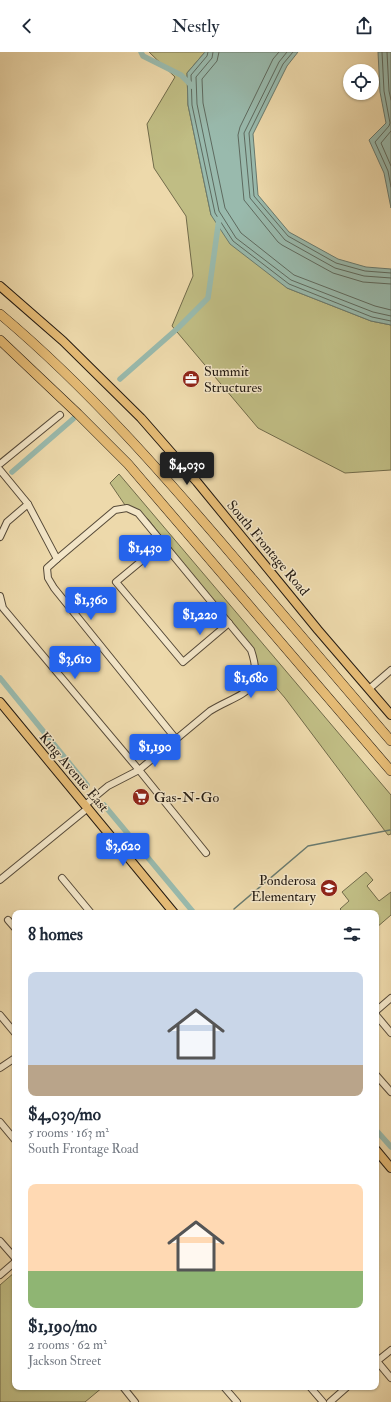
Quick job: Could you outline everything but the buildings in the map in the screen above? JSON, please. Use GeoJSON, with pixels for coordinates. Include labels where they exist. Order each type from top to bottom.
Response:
{"type":"FeatureCollection","features":[{"type":"Feature","properties":{"kind":"highway"},"geometry":{"type":"LineString","coordinates":[[0,314],[30,339],[94,401],[143,452],[391,741]]}},
{"type":"Feature","properties":{"kind":"highway"},"geometry":{"type":"LineString","coordinates":[[0,340],[128,464],[391,771]]}},
{"type":"Feature","properties":{"kind":"main road","name":"South Frontage Road"},"geometry":{"type":"LineString","coordinates":[[0,286],[63,341],[141,418],[197,482],[391,715]]}},
{"type":"Feature","properties":{"kind":"main road","name":"King Avenue East"},"geometry":{"type":"LineString","coordinates":[[0,702],[172,910]]}},
{"type":"Feature","properties":{"kind":"main road"},"geometry":{"type":"LineString","coordinates":[[379,1154],[391,1168]]}},
{"type":"Feature","properties":{"kind":"street"},"geometry":{"type":"LineString","coordinates":[[0,464],[60,415]]}},
{"type":"Feature","properties":{"kind":"street"},"geometry":{"type":"LineString","coordinates":[[0,470],[28,504],[57,559]]}},
{"type":"Feature","properties":{"kind":"street"},"geometry":{"type":"LineString","coordinates":[[0,537],[7,522],[28,504]]}},
{"type":"Feature","properties":{"kind":"street"},"geometry":{"type":"LineString","coordinates":[[0,880],[108,786],[139,770],[220,705],[243,694],[252,684],[255,675],[255,662],[251,650],[138,513],[128,508],[115,510],[47,568],[48,578],[54,588],[176,739]]}},
{"type":"Feature","properties":{"kind":"street"},"geometry":{"type":"LineString","coordinates":[[162,543],[116,582],[183,662],[229,623]]}},
{"type":"Feature","properties":{"kind":"street"},"geometry":{"type":"LineString","coordinates":[[0,596],[2,609],[42,659],[139,770],[206,853]]}},
{"type":"Feature","properties":{"kind":"street"},"geometry":{"type":"LineString","coordinates":[[369,688],[391,670]]}},
{"type":"Feature","properties":{"kind":"street"},"geometry":{"type":"LineString","coordinates":[[62,878],[89,910]]}},
{"type":"Feature","properties":{"kind":"street"},"geometry":{"type":"LineString","coordinates":[[8,920],[12,925]]}},
{"type":"Feature","properties":{"kind":"street"},"geometry":{"type":"LineString","coordinates":[[379,1008],[391,998]]}},
{"type":"Feature","properties":{"kind":"street"},"geometry":{"type":"LineString","coordinates":[[0,1015],[12,1029]]}},
{"type":"Feature","properties":{"kind":"street"},"geometry":{"type":"LineString","coordinates":[[379,1019],[391,1033]]}},
{"type":"Feature","properties":{"kind":"street"},"geometry":{"type":"LineString","coordinates":[[0,1068],[12,1060]]}},
{"type":"Feature","properties":{"kind":"street"},"geometry":{"type":"LineString","coordinates":[[379,1078],[391,1092]]}},
{"type":"Feature","properties":{"kind":"street"},"geometry":{"type":"LineString","coordinates":[[1,1124],[12,1137]]}},
{"type":"Feature","properties":{"kind":"street"},"geometry":{"type":"LineString","coordinates":[[0,1241],[12,1255]]}},
{"type":"Feature","properties":{"kind":"street"},"geometry":{"type":"LineString","coordinates":[[0,1275],[12,1265]]}},
{"type":"Feature","properties":{"kind":"street"},"geometry":{"type":"LineString","coordinates":[[379,1360],[391,1350]]}},
{"type":"Feature","properties":{"kind":"street"},"geometry":{"type":"LineString","coordinates":[[379,1365],[391,1378]]}},
{"type":"Feature","properties":{"kind":"street"},"geometry":{"type":"LineString","coordinates":[[126,1390],[136,1402]]}},
{"type":"Feature","properties":{"kind":"street"},"geometry":{"type":"LineString","coordinates":[[227,1390],[237,1402]]}},
{"type":"Feature","properties":{"kind":"street"},"geometry":{"type":"LineString","coordinates":[[313,1390],[323,1402]]}},
{"type":"Feature","properties":{"kind":"street"},"geometry":{"type":"LineString","coordinates":[[330,1402],[344,1390]]}},
{"type":"Feature","properties":{"kind":"shaded area"},"geometry":{"type":"Polygon","coordinates":[[[149,52],[205,52],[187,73],[188,105],[211,215],[287,288],[371,321],[391,325],[391,470],[345,473],[258,428],[172,326],[193,276],[186,216],[154,168],[147,124],[175,77],[149,52]]]}},
{"type":"Feature","properties":{"kind":"shaded area"},"geometry":{"type":"Polygon","coordinates":[[[119,474],[391,795],[391,834],[388,835],[285,698],[255,662],[251,650],[148,519],[127,508],[110,483],[119,474]]]}},
{"type":"Feature","properties":{"kind":"shaded area"},"geometry":{"type":"Polygon","coordinates":[[[366,872],[373,880],[367,886],[379,901],[391,892],[391,915],[379,925],[379,910],[341,910],[340,909],[349,901],[342,892],[366,872]]]}},
{"type":"Feature","properties":{"kind":"shaded area"},"geometry":{"type":"Polygon","coordinates":[[[12,1275],[12,1390],[99,1390],[85,1402],[0,1402],[0,1285],[12,1275]]]}},
{"type":"Feature","properties":{"kind":"water"},"geometry":{"type":"Polygon","coordinates":[[[205,52],[298,52],[287,66],[253,134],[258,195],[289,232],[338,259],[366,267],[391,269],[391,325],[371,321],[287,288],[230,244],[211,215],[188,105],[187,73],[205,52]]]}},
{"type":"Feature","properties":{"kind":"water"},"geometry":{"type":"Polygon","coordinates":[[[378,52],[391,52],[391,208],[384,173],[369,140],[386,123],[380,92],[378,52]]]}},
{"type":"Feature","properties":{"kind":"waterway"},"geometry":{"type":"LineString","coordinates":[[141,52],[143,56],[181,75],[192,86]]}},
{"type":"Feature","properties":{"kind":"waterway"},"geometry":{"type":"LineString","coordinates":[[120,379],[178,328],[208,298],[219,219]]}},
{"type":"Feature","properties":{"kind":"waterway"},"geometry":{"type":"LineString","coordinates":[[12,472],[73,419]]}},
{"type":"Feature","properties":{"kind":"waterway"},"geometry":{"type":"LineString","coordinates":[[0,678],[87,785]]}},
{"type":"Feature","properties":{"kind":"waterway"},"geometry":{"type":"LineString","coordinates":[[104,805],[192,910]]}},
{"type":"Feature","properties":{"kind":"waterway"},"geometry":{"type":"LineString","coordinates":[[234,909],[308,846],[390,830]]}},
{"type":"Feature","properties":{"kind":"waterway"},"geometry":{"type":"LineString","coordinates":[[379,1133],[391,1147]]}},
{"type":"Feature","properties":{"kind":"place","name":"Summit Structures"},"geometry":{"type":"Point","coordinates":[191,379]}},
{"type":"Feature","properties":{"kind":"place","name":"Gas-N-Go"},"geometry":{"type":"Point","coordinates":[141,797]}},
{"type":"Feature","properties":{"kind":"place","name":"Ponderosa Elementary"},"geometry":{"type":"Point","coordinates":[329,888]}}]}
